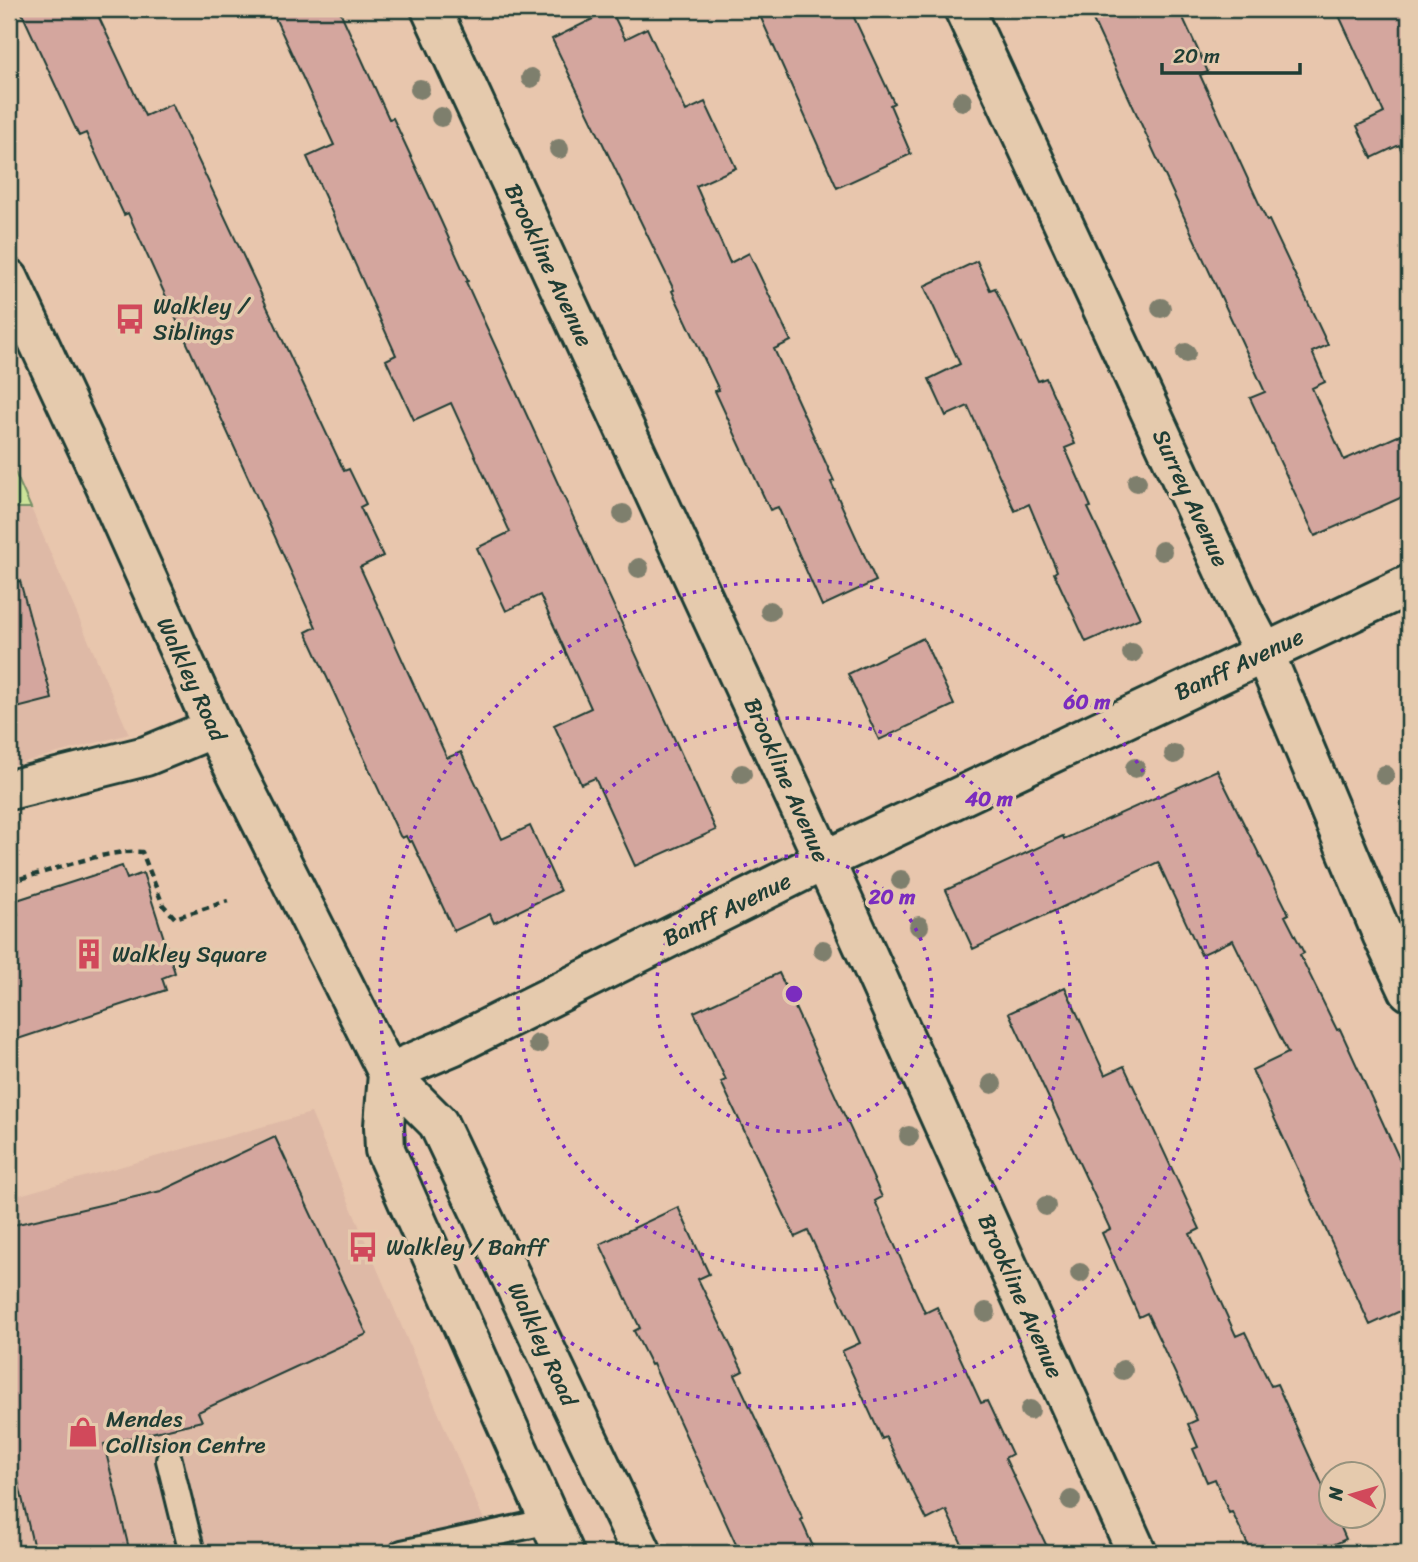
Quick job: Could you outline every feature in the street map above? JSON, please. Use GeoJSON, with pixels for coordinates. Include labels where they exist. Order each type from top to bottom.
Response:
{"type":"FeatureCollection","features":[{"type":"Feature","properties":{"kind":"street","name":"Brookline Avenue"},"geometry":{"type":"LineString","coordinates":[[431,9],[1137,1553]]}},
{"type":"Feature","properties":{"kind":"street","name":"Surrey Avenue"},"geometry":{"type":"LineString","coordinates":[[964,9],[1264,652],[1381,934],[1409,991]]}},
{"type":"Feature","properties":{"kind":"street","name":"Walkley Road"},"geometry":{"type":"LineString","coordinates":[[9,279],[214,729],[388,1073],[438,1123],[642,1553]]}},
{"type":"Feature","properties":{"kind":"street","name":"Banff Avenue"},"geometry":{"type":"LineString","coordinates":[[388,1073],[452,1046],[823,862],[1409,585]]}},
{"type":"Feature","properties":{"kind":"street"},"geometry":{"type":"LineString","coordinates":[[9,790],[146,756],[214,729]]}},
{"type":"Feature","properties":{"kind":"street"},"geometry":{"type":"LineString","coordinates":[[388,1073],[385,1150],[557,1537]]}},
{"type":"Feature","properties":{"kind":"lane"},"geometry":{"type":"LineString","coordinates":[[169,1460],[192,1553]]}},
{"type":"Feature","properties":{"kind":"lane"},"geometry":{"type":"LineString","coordinates":[[402,1553],[557,1537]]}},
{"type":"Feature","properties":{"kind":"path"},"geometry":{"type":"LineString","coordinates":[[9,881],[36,876],[122,850],[142,852],[163,905],[175,918],[228,901]]}},
{"type":"Feature","properties":{"kind":"shaded area"},"geometry":{"type":"Polygon","coordinates":[[[9,508],[31,508],[129,734],[9,766],[9,508]]]}},
{"type":"Feature","properties":{"kind":"shaded area"},"geometry":{"type":"Polygon","coordinates":[[[311,1113],[498,1553],[9,1553],[9,1198],[311,1113]]]}},
{"type":"Feature","properties":{"kind":"green space"},"geometry":{"type":"Polygon","coordinates":[[[9,459],[31,508],[9,508],[9,459]]]}},
{"type":"Feature","properties":{"kind":"building"},"geometry":{"type":"Polygon","coordinates":[[[20,9],[95,9],[145,116],[172,104],[344,471],[349,469],[366,504],[360,507],[383,556],[360,567],[447,758],[461,752],[502,839],[530,826],[560,891],[494,923],[490,914],[454,931],[412,841],[409,842],[406,836],[400,836],[306,632],[316,627],[128,213],[124,215],[86,133],[79,136],[20,9]]]}},
{"type":"Feature","properties":{"kind":"building"},"geometry":{"type":"Polygon","coordinates":[[[271,9],[339,9],[389,119],[393,118],[440,219],[468,281],[466,282],[716,830],[635,866],[595,778],[581,784],[554,725],[591,708],[540,595],[506,611],[477,548],[510,532],[451,403],[414,420],[386,360],[396,355],[307,157],[334,145],[271,9]]]}},
{"type":"Feature","properties":{"kind":"building"},"geometry":{"type":"Polygon","coordinates":[[[757,9],[850,9],[894,103],[890,105],[911,154],[837,188],[757,9]]]}},
{"type":"Feature","properties":{"kind":"building"},"geometry":{"type":"Polygon","coordinates":[[[1088,9],[1179,9],[1208,72],[1200,75],[1328,345],[1312,352],[1325,382],[1312,388],[1344,460],[1409,431],[1409,494],[1315,536],[1250,398],[1265,392],[1088,9]]]}},
{"type":"Feature","properties":{"kind":"building"},"geometry":{"type":"Polygon","coordinates":[[[1336,9],[1409,9],[1409,167],[1399,145],[1372,158],[1357,126],[1384,113],[1336,9]]]}},
{"type":"Feature","properties":{"kind":"building"},"geometry":{"type":"Polygon","coordinates":[[[611,10],[625,39],[647,28],[686,111],[705,102],[736,168],[696,186],[730,263],[749,253],[791,341],[774,349],[876,581],[822,606],[778,507],[770,510],[715,391],[719,390],[672,291],[674,290],[552,39],[611,10]]]}},
{"type":"Feature","properties":{"kind":"building"},"geometry":{"type":"Polygon","coordinates":[[[977,261],[990,290],[995,288],[1038,381],[1046,378],[1075,444],[1065,448],[1091,507],[1088,508],[1140,618],[1086,642],[1054,573],[1057,571],[1029,504],[1015,511],[968,406],[946,416],[929,379],[960,364],[924,286],[977,261]]]}},
{"type":"Feature","properties":{"kind":"building"},"geometry":{"type":"Polygon","coordinates":[[[20,581],[52,699],[9,710],[9,583],[20,581]]]}},
{"type":"Feature","properties":{"kind":"building"},"geometry":{"type":"Polygon","coordinates":[[[923,638],[954,705],[879,740],[848,674],[923,638]]]}},
{"type":"Feature","properties":{"kind":"building"},"geometry":{"type":"Polygon","coordinates":[[[1217,770],[1289,914],[1285,916],[1304,953],[1300,955],[1337,1030],[1340,1029],[1409,1180],[1409,1307],[1370,1325],[1252,1070],[1288,1053],[1233,940],[1201,955],[1158,862],[973,949],[946,890],[1217,770]]]}},
{"type":"Feature","properties":{"kind":"building","name":"Walkley Square"},"geometry":{"type":"Polygon","coordinates":[[[122,866],[127,879],[143,873],[175,973],[162,978],[166,990],[18,1039],[9,1008],[9,917],[18,914],[14,901],[122,866]]]}},
{"type":"Feature","properties":{"kind":"building"},"geometry":{"type":"Polygon","coordinates":[[[779,973],[882,1197],[875,1201],[925,1313],[937,1307],[981,1403],[987,1401],[1012,1454],[1005,1458],[1050,1553],[966,1553],[946,1510],[927,1520],[886,1437],[882,1439],[842,1351],[860,1343],[808,1231],[795,1237],[721,1082],[726,1080],[694,1012],[779,973]]]}},
{"type":"Feature","properties":{"kind":"building"},"geometry":{"type":"Polygon","coordinates":[[[1065,987],[1105,1075],[1124,1066],[1200,1229],[1190,1234],[1236,1336],[1245,1332],[1271,1386],[1277,1384],[1316,1471],[1316,1530],[1342,1530],[1346,1539],[1316,1553],[1252,1553],[1232,1512],[1229,1513],[1215,1479],[1207,1482],[1193,1449],[1198,1447],[1188,1424],[1197,1420],[1147,1313],[1139,1317],[1102,1233],[1110,1229],[1009,1013],[1065,987]]]}},
{"type":"Feature","properties":{"kind":"building"},"geometry":{"type":"Polygon","coordinates":[[[275,1137],[367,1334],[198,1412],[202,1421],[104,1444],[130,1553],[35,1553],[9,1442],[9,1226],[161,1191],[275,1137]]]}},
{"type":"Feature","properties":{"kind":"building"},"geometry":{"type":"Polygon","coordinates":[[[678,1207],[709,1274],[698,1279],[743,1371],[735,1375],[803,1519],[801,1520],[816,1553],[740,1553],[653,1364],[651,1365],[634,1331],[640,1328],[600,1244],[678,1207]]]}},
{"type":"Feature","properties":{"kind":"place","name":"Walkley / Siblings"},"geometry":{"type":"Point","coordinates":[130,319]}},
{"type":"Feature","properties":{"kind":"place","name":"Walkley Square"},"geometry":{"type":"Point","coordinates":[89,954]}},
{"type":"Feature","properties":{"kind":"place","name":"Walkley / Banff"},"geometry":{"type":"Point","coordinates":[363,1247]}},
{"type":"Feature","properties":{"kind":"place","name":"Mendes Collision Centre"},"geometry":{"type":"Point","coordinates":[83,1432]}}]}
